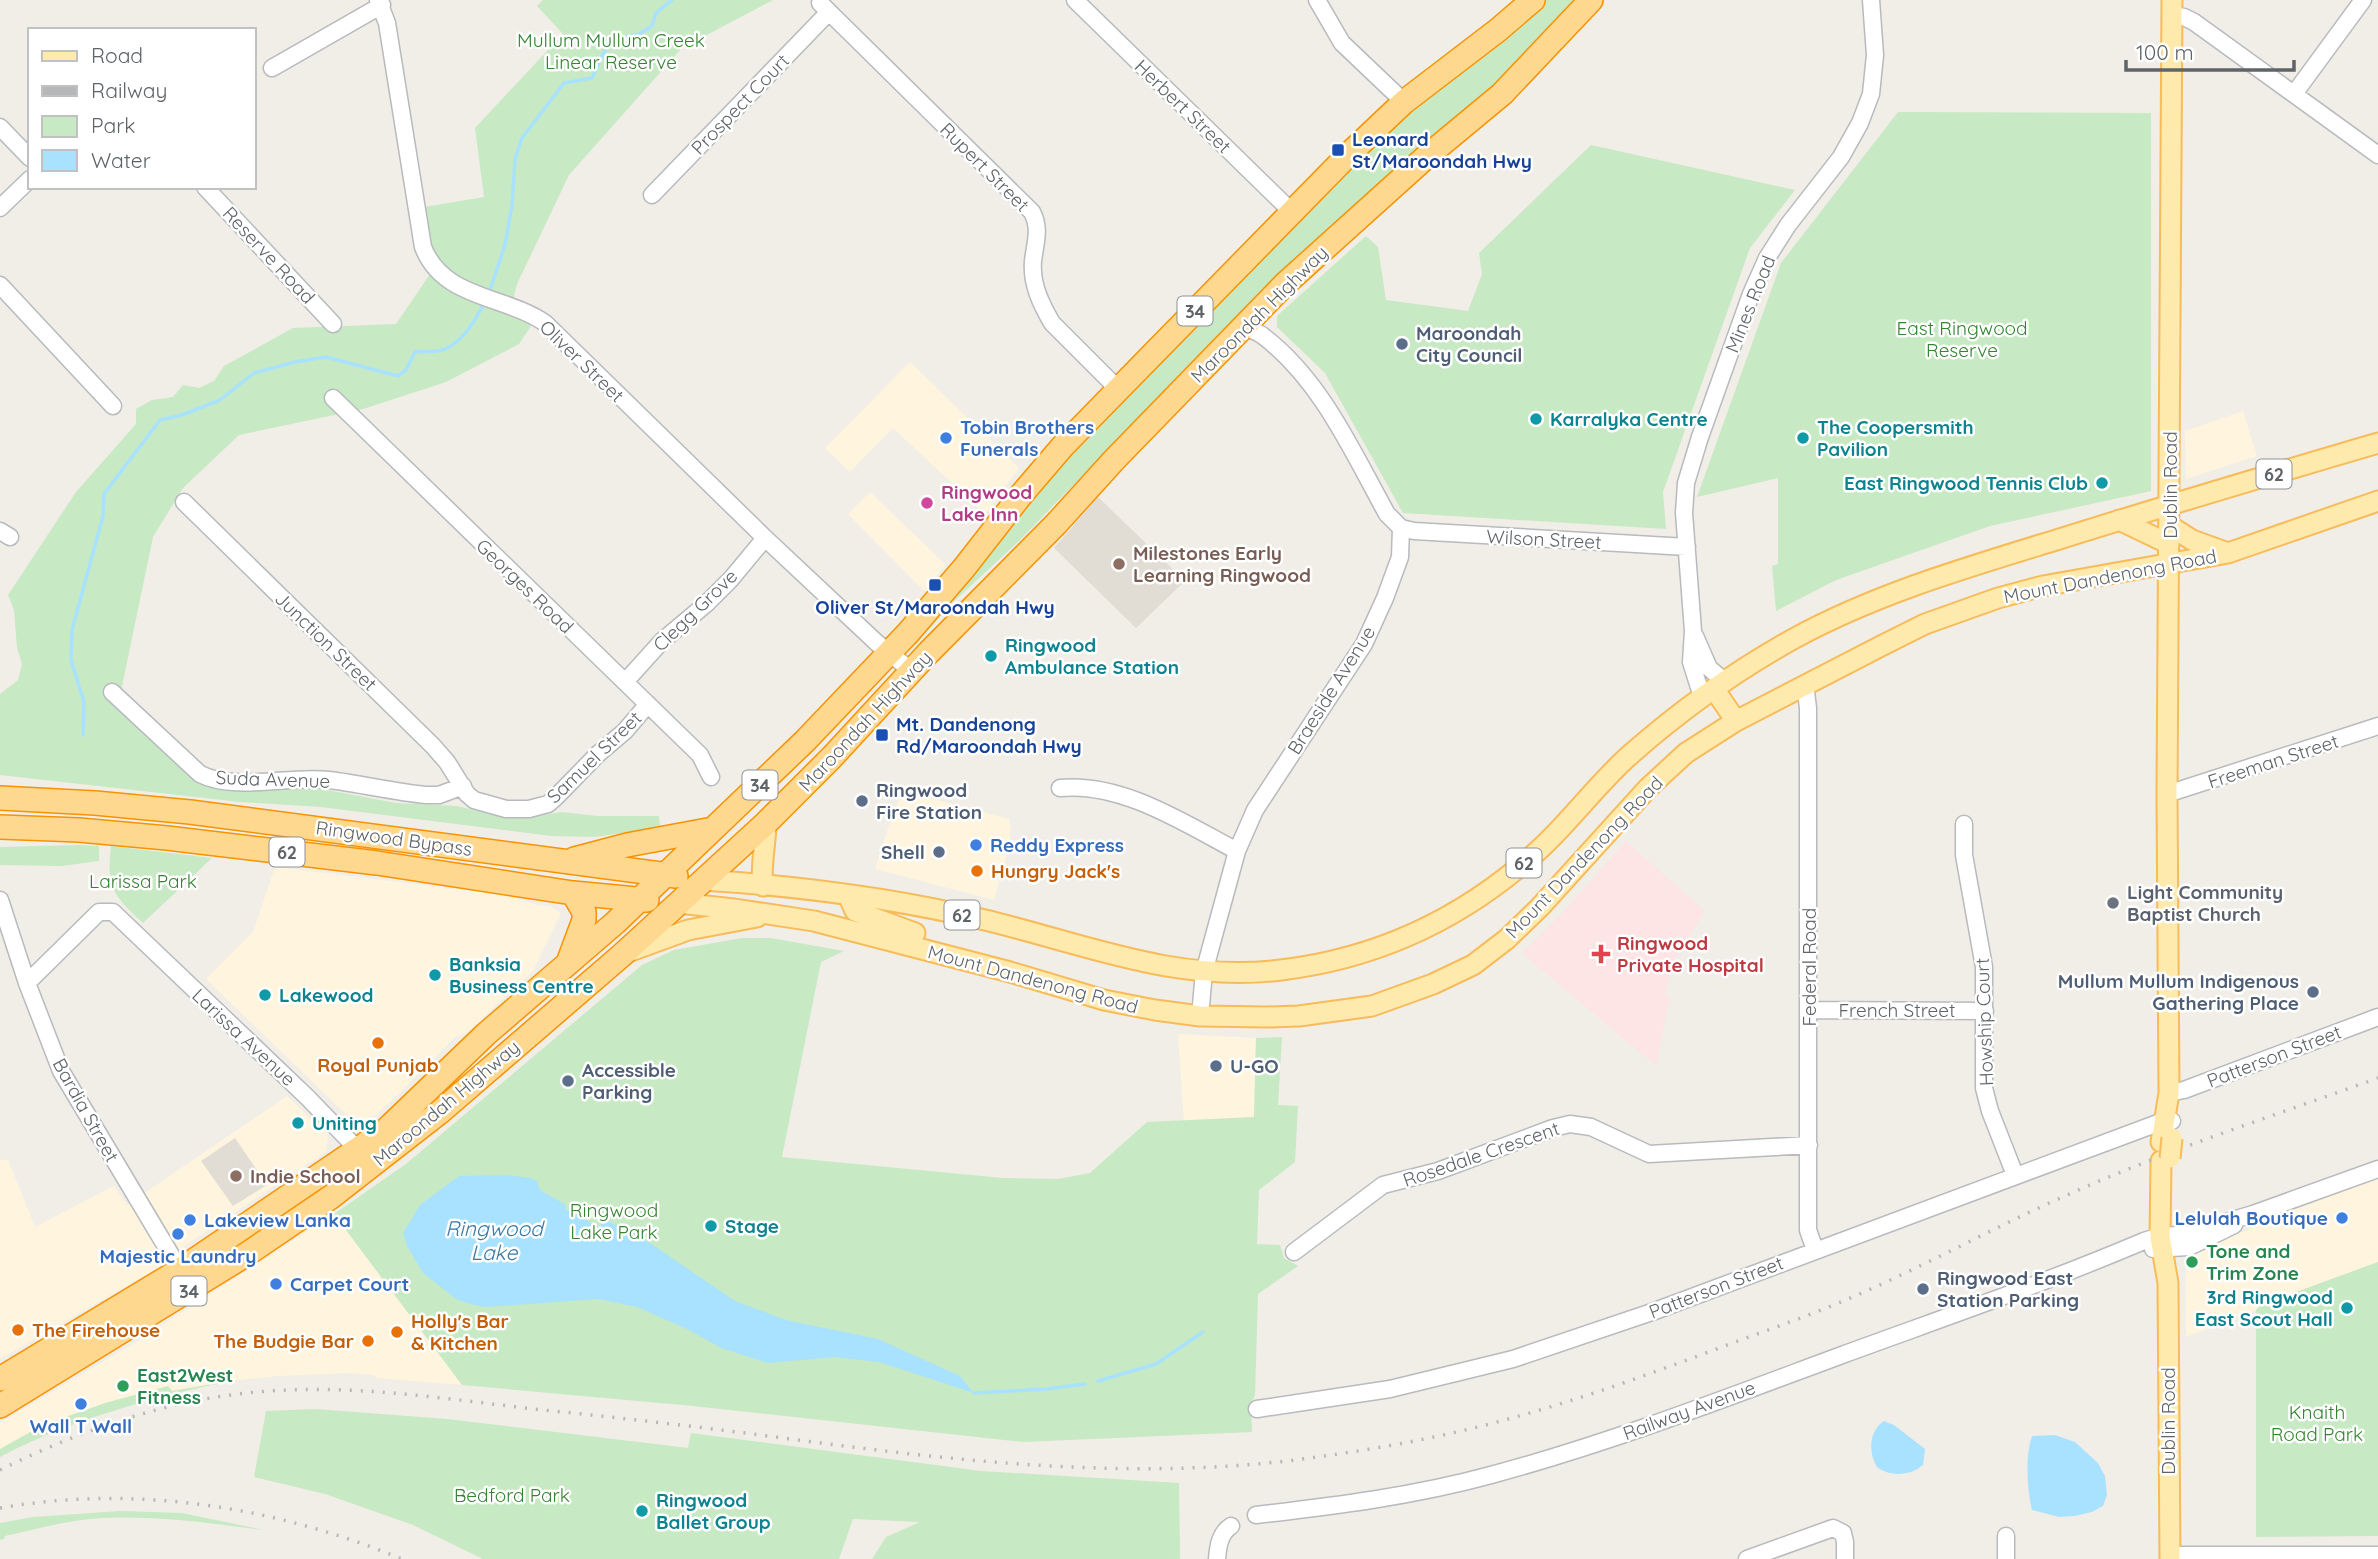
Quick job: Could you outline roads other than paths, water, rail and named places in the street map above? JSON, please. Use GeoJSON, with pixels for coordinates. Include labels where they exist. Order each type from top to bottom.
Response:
{"type":"FeatureCollection","features":[{"type":"Feature","properties":{"kind":"highway","name":"Maroondah Highway"},"geometry":{"type":"LineString","coordinates":[[0,1379],[35,1372],[247,1254],[331,1197],[386,1130],[464,1055],[592,945],[805,741],[889,654],[964,568],[1062,447],[1348,155],[1404,102],[1499,30],[1533,0]]}},
{"type":"Feature","properties":{"kind":"highway","name":"Maroondah Highway"},"geometry":{"type":"LineString","coordinates":[[0,1406],[35,1372],[180,1270],[365,1157],[482,1076],[622,954],[766,823],[1285,284],[1426,157],[1502,94],[1591,0]]}},
{"type":"Feature","properties":{"kind":"highway","name":"Ringwood Bypass"},"geometry":{"type":"LineString","coordinates":[[0,798],[190,812],[703,880]]}},
{"type":"Feature","properties":{"kind":"highway","name":"Ringwood Bypass"},"geometry":{"type":"LineString","coordinates":[[0,827],[180,839],[377,863],[573,893],[678,904]]}},
{"type":"Feature","properties":{"kind":"highway"},"geometry":{"type":"LineString","coordinates":[[564,862],[627,845],[713,829]]}},
{"type":"Feature","properties":{"kind":"highway"},"geometry":{"type":"LineString","coordinates":[[568,963],[584,920],[584,912],[573,893]]}},
{"type":"Feature","properties":{"kind":"highway"},"geometry":{"type":"LineString","coordinates":[[464,1055],[482,1076]]}},
{"type":"Feature","properties":{"kind":"main road","name":"Dublin Road"},"geometry":{"type":"LineString","coordinates":[[2170,1557],[2166,1140],[2169,1094],[2167,794],[2172,8]]}},
{"type":"Feature","properties":{"kind":"main road","name":"Mount Dandenong Road"},"geometry":{"type":"LineString","coordinates":[[703,880],[848,895],[935,910],[985,920],[1117,958],[1164,967],[1204,972],[1270,971],[1341,960],[1406,938],[1463,909],[1495,887],[1544,845],[1630,755],[1713,689],[1796,638],[1882,598],[1935,578],[2378,443]]}},
{"type":"Feature","properties":{"kind":"main road","name":"Mount Dandenong Road"},"geometry":{"type":"LineString","coordinates":[[678,904],[775,914],[919,941],[1128,1005],[1200,1016],[1299,1016],[1372,1006],[1433,984],[1473,965],[1521,928],[1648,788],[1686,753],[1736,721],[1805,684],[1925,624],[1998,598],[2043,586],[2228,553],[2378,501]]}},
{"type":"Feature","properties":{"kind":"main road"},"geometry":{"type":"LineString","coordinates":[[2119,520],[2228,553]]}},
{"type":"Feature","properties":{"kind":"main road"},"geometry":{"type":"LineString","coordinates":[[1713,689],[1736,721]]}},
{"type":"Feature","properties":{"kind":"main road"},"geometry":{"type":"LineString","coordinates":[[763,886],[766,823]]}},
{"type":"Feature","properties":{"kind":"main road"},"geometry":{"type":"LineString","coordinates":[[848,895],[853,908],[858,912],[919,941]]}},
{"type":"Feature","properties":{"kind":"main road"},"geometry":{"type":"LineString","coordinates":[[919,941],[914,926],[918,920],[935,910]]}},
{"type":"Feature","properties":{"kind":"main road"},"geometry":{"type":"LineString","coordinates":[[622,954],[688,930],[775,914]]}},
{"type":"Feature","properties":{"kind":"street","name":"Herbert Street"},"geometry":{"type":"LineString","coordinates":[[1075,0],[1292,212]]}},
{"type":"Feature","properties":{"kind":"street"},"geometry":{"type":"LineString","coordinates":[[1317,0],[1342,43],[1404,102]]}},
{"type":"Feature","properties":{"kind":"street","name":"Mines Road"},"geometry":{"type":"LineString","coordinates":[[1713,689],[1691,662],[1693,631],[1684,513],[1686,483],[1760,271],[1788,225],[1852,141],[1871,94],[1875,55],[1871,0]]}},
{"type":"Feature","properties":{"kind":"street"},"geometry":{"type":"LineString","coordinates":[[2294,94],[2362,0]]}},
{"type":"Feature","properties":{"kind":"street"},"geometry":{"type":"LineString","coordinates":[[272,68],[380,3]]}},
{"type":"Feature","properties":{"kind":"street","name":"Oliver Street"},"geometry":{"type":"LineString","coordinates":[[380,3],[387,23],[423,247],[431,264],[446,280],[527,312],[545,323],[765,538],[889,654],[913,672]]}},
{"type":"Feature","properties":{"kind":"street","name":"Prospect Court"},"geometry":{"type":"LineString","coordinates":[[652,195],[824,8]]}},
{"type":"Feature","properties":{"kind":"street","name":"Rupert Street"},"geometry":{"type":"LineString","coordinates":[[824,8],[1032,212],[1037,230],[1033,261],[1034,280],[1045,310],[1052,323],[1118,389]]}},
{"type":"Feature","properties":{"kind":"street"},"geometry":{"type":"LineString","coordinates":[[2172,8],[2378,155]]}},
{"type":"Feature","properties":{"kind":"street"},"geometry":{"type":"LineString","coordinates":[[0,127],[28,156]]}},
{"type":"Feature","properties":{"kind":"street"},"geometry":{"type":"LineString","coordinates":[[0,208],[28,181]]}},
{"type":"Feature","properties":{"kind":"street","name":"Reserve Road"},"geometry":{"type":"LineString","coordinates":[[207,189],[332,324]]}},
{"type":"Feature","properties":{"kind":"street"},"geometry":{"type":"LineString","coordinates":[[0,285],[113,406]]}},
{"type":"Feature","properties":{"kind":"street"},"geometry":{"type":"LineString","coordinates":[[1243,327],[1263,336],[1311,384],[1325,403],[1387,513],[1401,528]]}},
{"type":"Feature","properties":{"kind":"street","name":"Georges Road"},"geometry":{"type":"LineString","coordinates":[[333,398],[700,755],[708,766],[711,777]]}},
{"type":"Feature","properties":{"kind":"street","name":"Junction Street"},"geometry":{"type":"LineString","coordinates":[[184,502],[433,746],[463,786]]}},
{"type":"Feature","properties":{"kind":"street","name":"Wilson Street"},"geometry":{"type":"LineString","coordinates":[[1401,528],[1414,531],[1686,547]]}},
{"type":"Feature","properties":{"kind":"street","name":"Braeside Avenue"},"geometry":{"type":"LineString","coordinates":[[1200,1016],[1204,972],[1237,851],[1255,810],[1364,644],[1400,557],[1401,528]]}},
{"type":"Feature","properties":{"kind":"street","name":"Clegg Grove"},"geometry":{"type":"LineString","coordinates":[[625,682],[662,641],[731,579],[765,538]]}},
{"type":"Feature","properties":{"kind":"street","name":"Mines Road"},"geometry":{"type":"LineString","coordinates":[[1693,631],[1709,668],[1713,689]]}},
{"type":"Feature","properties":{"kind":"street","name":"Federal Road"},"geometry":{"type":"LineString","coordinates":[[1805,684],[1808,708],[1810,1010],[1808,1230],[1815,1250]]}},
{"type":"Feature","properties":{"kind":"street","name":"Suda Avenue"},"geometry":{"type":"LineString","coordinates":[[113,692],[200,774],[209,778],[248,781],[328,780],[426,795],[439,795],[463,786]]}},
{"type":"Feature","properties":{"kind":"street","name":"Samuel Street"},"geometry":{"type":"LineString","coordinates":[[463,786],[474,800],[495,807],[529,809],[548,804],[625,731],[648,704]]}},
{"type":"Feature","properties":{"kind":"street","name":"Freeman Street"},"geometry":{"type":"LineString","coordinates":[[2167,794],[2378,726]]}},
{"type":"Feature","properties":{"kind":"street"},"geometry":{"type":"LineString","coordinates":[[1060,788],[1089,788],[1152,806],[1237,851]]}},
{"type":"Feature","properties":{"kind":"street","name":"Howship Court"},"geometry":{"type":"LineString","coordinates":[[1964,824],[1964,855],[1983,953],[1984,1088],[2015,1175]]}},
{"type":"Feature","properties":{"kind":"street","name":"Bardia Street"},"geometry":{"type":"LineString","coordinates":[[0,900],[27,983],[61,1071],[180,1270]]}},
{"type":"Feature","properties":{"kind":"street","name":"Larissa Avenue"},"geometry":{"type":"LineString","coordinates":[[27,983],[99,912],[113,912],[365,1157]]}},
{"type":"Feature","properties":{"kind":"street","name":"French Street"},"geometry":{"type":"LineString","coordinates":[[1810,1010],[1985,1011]]}},
{"type":"Feature","properties":{"kind":"street","name":"Patterson Street"},"geometry":{"type":"LineString","coordinates":[[2169,1094],[2378,1017]]}},
{"type":"Feature","properties":{"kind":"street","name":"Rosedale Crescent"},"geometry":{"type":"LineString","coordinates":[[1294,1252],[1383,1185],[1438,1171],[1570,1124],[1591,1126],[1649,1154],[1809,1145]]}},
{"type":"Feature","properties":{"kind":"street","name":"Patterson Street"},"geometry":{"type":"LineString","coordinates":[[1257,1409],[1390,1389],[1513,1359],[1652,1312],[2015,1175],[2166,1140]]}},
{"type":"Feature","properties":{"kind":"street","name":"Railway Avenue"},"geometry":{"type":"LineString","coordinates":[[1256,1515],[1359,1503],[1437,1488],[1569,1453],[2109,1256],[2166,1243],[2189,1247],[2253,1214],[2378,1169]]}},
{"type":"Feature","properties":{"kind":"street"},"geometry":{"type":"LineString","coordinates":[[1217,1559],[1224,1530],[1231,1526]]}},
{"type":"Feature","properties":{"kind":"street"},"geometry":{"type":"LineString","coordinates":[[1747,1559],[1826,1529],[1838,1529],[1843,1533],[1845,1559]]}},
{"type":"Feature","properties":{"kind":"street"},"geometry":{"type":"LineString","coordinates":[[2006,1536],[2006,1559]]}},
{"type":"Feature","properties":{"kind":"street"},"geometry":{"type":"LineString","coordinates":[[2170,1557],[2378,1555]]}},
{"type":"Feature","properties":{"kind":"water","name":"Ringwood Lake"},"geometry":{"type":"Polygon","coordinates":[[[505,1175],[537,1181],[540,1190],[566,1205],[565,1209],[599,1227],[606,1220],[650,1243],[735,1301],[786,1320],[878,1339],[960,1376],[974,1393],[879,1362],[835,1357],[768,1363],[721,1348],[689,1330],[637,1307],[598,1299],[486,1307],[456,1299],[423,1273],[407,1246],[403,1233],[420,1205],[459,1176],[505,1175]]]}},
{"type":"Feature","properties":{"kind":"water"},"geometry":{"type":"Polygon","coordinates":[[[1884,1421],[1894,1425],[1925,1449],[1923,1465],[1918,1469],[1900,1474],[1877,1467],[1871,1442],[1875,1430],[1884,1421]]]}},
{"type":"Feature","properties":{"kind":"water"},"geometry":{"type":"Polygon","coordinates":[[[2055,1435],[2075,1442],[2098,1463],[2105,1476],[2107,1495],[2103,1506],[2092,1512],[2059,1517],[2032,1510],[2028,1453],[2032,1436],[2055,1435]]]}},
{"type":"Feature","properties":{"kind":"waterway"},"geometry":{"type":"LineString","coordinates":[[489,293],[505,245],[512,205],[515,159],[522,138],[564,83],[592,78],[605,50],[620,38],[639,34],[652,26],[656,13],[672,0]]}},
{"type":"Feature","properties":{"kind":"waterway"},"geometry":{"type":"LineString","coordinates":[[83,735],[84,702],[71,660],[72,630],[103,516],[104,494],[160,420],[182,415],[220,400],[254,373],[295,362],[326,357],[398,376],[406,370],[415,352],[446,349],[453,345],[471,325],[484,303]]}},
{"type":"Feature","properties":{"kind":"waterway"},"geometry":{"type":"LineString","coordinates":[[1098,1381],[1156,1364],[1203,1332]]}},
{"type":"Feature","properties":{"kind":"waterway"},"geometry":{"type":"LineString","coordinates":[[974,1393],[1085,1384]]}},
{"type":"Feature","properties":{"kind":"railway"},"geometry":{"type":"LineString","coordinates":[[0,1470],[89,1431],[151,1411],[215,1397],[321,1389],[432,1397],[955,1459],[1023,1464],[1159,1469],[1227,1466],[1353,1452],[1412,1442],[1498,1422],[1574,1400],[1667,1367],[1846,1300],[2142,1163],[2378,1078]]}},
{"type":"Feature","properties":{"kind":"railway"},"geometry":{"type":"LineString","coordinates":[[0,1508],[51,1501],[102,1499],[205,1505],[305,1526],[402,1559]]}},
{"type":"Feature","properties":{"kind":"place","name":"Leonard St/Maroondah Hwy"},"geometry":{"type":"Point","coordinates":[1338,150]}},
{"type":"Feature","properties":{"kind":"place","name":"Maroondah City Council"},"geometry":{"type":"Point","coordinates":[1402,344]}},
{"type":"Feature","properties":{"kind":"place","name":"Karralyka Centre"},"geometry":{"type":"Point","coordinates":[1536,419]}},
{"type":"Feature","properties":{"kind":"place","name":"Tobin Brothers Funerals"},"geometry":{"type":"Point","coordinates":[946,438]}},
{"type":"Feature","properties":{"kind":"place","name":"The Coopersmith Pavilion"},"geometry":{"type":"Point","coordinates":[1803,438]}},
{"type":"Feature","properties":{"kind":"place","name":"East Ringwood Tennis Club"},"geometry":{"type":"Point","coordinates":[2102,483]}},
{"type":"Feature","properties":{"kind":"place","name":"Ringwood Lake Inn"},"geometry":{"type":"Point","coordinates":[927,503]}},
{"type":"Feature","properties":{"kind":"place","name":"Milestones Early Learning Ringwood"},"geometry":{"type":"Point","coordinates":[1119,564]}},
{"type":"Feature","properties":{"kind":"place","name":"Oliver St/Maroondah Hwy"},"geometry":{"type":"Point","coordinates":[935,585]}},
{"type":"Feature","properties":{"kind":"place","name":"Ringwood Ambulance Station"},"geometry":{"type":"Point","coordinates":[991,656]}},
{"type":"Feature","properties":{"kind":"place","name":"Mt. Dandenong Rd/Maroondah Hwy"},"geometry":{"type":"Point","coordinates":[882,735]}},
{"type":"Feature","properties":{"kind":"place","name":"Ringwood Fire Station"},"geometry":{"type":"Point","coordinates":[862,801]}},
{"type":"Feature","properties":{"kind":"place","name":"Reddy Express"},"geometry":{"type":"Point","coordinates":[976,845]}},
{"type":"Feature","properties":{"kind":"place","name":"Shell"},"geometry":{"type":"Point","coordinates":[939,852]}},
{"type":"Feature","properties":{"kind":"place","name":"Hungry Jack's"},"geometry":{"type":"Point","coordinates":[977,871]}},
{"type":"Feature","properties":{"kind":"place","name":"Light Community Baptist Church"},"geometry":{"type":"Point","coordinates":[2113,903]}},
{"type":"Feature","properties":{"kind":"place","name":"Ringwood Private Hospital"},"geometry":{"type":"Point","coordinates":[1601,954]}},
{"type":"Feature","properties":{"kind":"place","name":"Banksia Business Centre"},"geometry":{"type":"Point","coordinates":[435,975]}},
{"type":"Feature","properties":{"kind":"place","name":"Mullum Mullum Indigenous Gathering Place"},"geometry":{"type":"Point","coordinates":[2313,992]}},
{"type":"Feature","properties":{"kind":"place","name":"Lakewood"},"geometry":{"type":"Point","coordinates":[265,995]}},
{"type":"Feature","properties":{"kind":"place","name":"Royal Punjab"},"geometry":{"type":"Point","coordinates":[378,1043]}},
{"type":"Feature","properties":{"kind":"place","name":"U-GO"},"geometry":{"type":"Point","coordinates":[1216,1066]}},
{"type":"Feature","properties":{"kind":"place","name":"Accessible Parking"},"geometry":{"type":"Point","coordinates":[568,1081]}},
{"type":"Feature","properties":{"kind":"place","name":"Uniting"},"geometry":{"type":"Point","coordinates":[298,1123]}},
{"type":"Feature","properties":{"kind":"place","name":"Indie School"},"geometry":{"type":"Point","coordinates":[236,1176]}},
{"type":"Feature","properties":{"kind":"place","name":"Lelulah Boutique"},"geometry":{"type":"Point","coordinates":[2342,1218]}},
{"type":"Feature","properties":{"kind":"place","name":"Lakeview Lanka"},"geometry":{"type":"Point","coordinates":[190,1220]}},
{"type":"Feature","properties":{"kind":"place","name":"Stage"},"geometry":{"type":"Point","coordinates":[711,1226]}},
{"type":"Feature","properties":{"kind":"place","name":"Majestic Laundry"},"geometry":{"type":"Point","coordinates":[178,1234]}},
{"type":"Feature","properties":{"kind":"place","name":"Tone and Trim Zone"},"geometry":{"type":"Point","coordinates":[2192,1262]}},
{"type":"Feature","properties":{"kind":"place","name":"Carpet Court"},"geometry":{"type":"Point","coordinates":[276,1284]}},
{"type":"Feature","properties":{"kind":"place","name":"Ringwood East Station Parking"},"geometry":{"type":"Point","coordinates":[1923,1289]}},
{"type":"Feature","properties":{"kind":"place","name":"3rd Ringwood East Scout Hall"},"geometry":{"type":"Point","coordinates":[2347,1308]}},
{"type":"Feature","properties":{"kind":"place","name":"The Firehouse"},"geometry":{"type":"Point","coordinates":[18,1330]}},
{"type":"Feature","properties":{"kind":"place","name":"Holly's Bar & Kitchen"},"geometry":{"type":"Point","coordinates":[397,1332]}},
{"type":"Feature","properties":{"kind":"place","name":"The Budgie Bar"},"geometry":{"type":"Point","coordinates":[368,1341]}},
{"type":"Feature","properties":{"kind":"place","name":"East2West Fitness"},"geometry":{"type":"Point","coordinates":[123,1386]}},
{"type":"Feature","properties":{"kind":"place","name":"Wall T Wall"},"geometry":{"type":"Point","coordinates":[81,1404]}},
{"type":"Feature","properties":{"kind":"place","name":"Ringwood Ballet Group"},"geometry":{"type":"Point","coordinates":[642,1511]}},
{"type":"Feature","properties":{"kind":"park label","name":"Mullum Mullum Creek Linear Reserve"},"geometry":{"type":"Point","coordinates":[611,51]}},
{"type":"Feature","properties":{"kind":"park label","name":"East Ringwood Reserve"},"geometry":{"type":"Point","coordinates":[1962,339]}},
{"type":"Feature","properties":{"kind":"park label","name":"Larissa Park"},"geometry":{"type":"Point","coordinates":[143,881]}},
{"type":"Feature","properties":{"kind":"park label","name":"Ringwood Lake Park"},"geometry":{"type":"Point","coordinates":[614,1221]}},
{"type":"Feature","properties":{"kind":"park label","name":"Knaith Road Park"},"geometry":{"type":"Point","coordinates":[2317,1423]}},
{"type":"Feature","properties":{"kind":"park label","name":"Bedford Park"},"geometry":{"type":"Point","coordinates":[512,1495]}}]}
